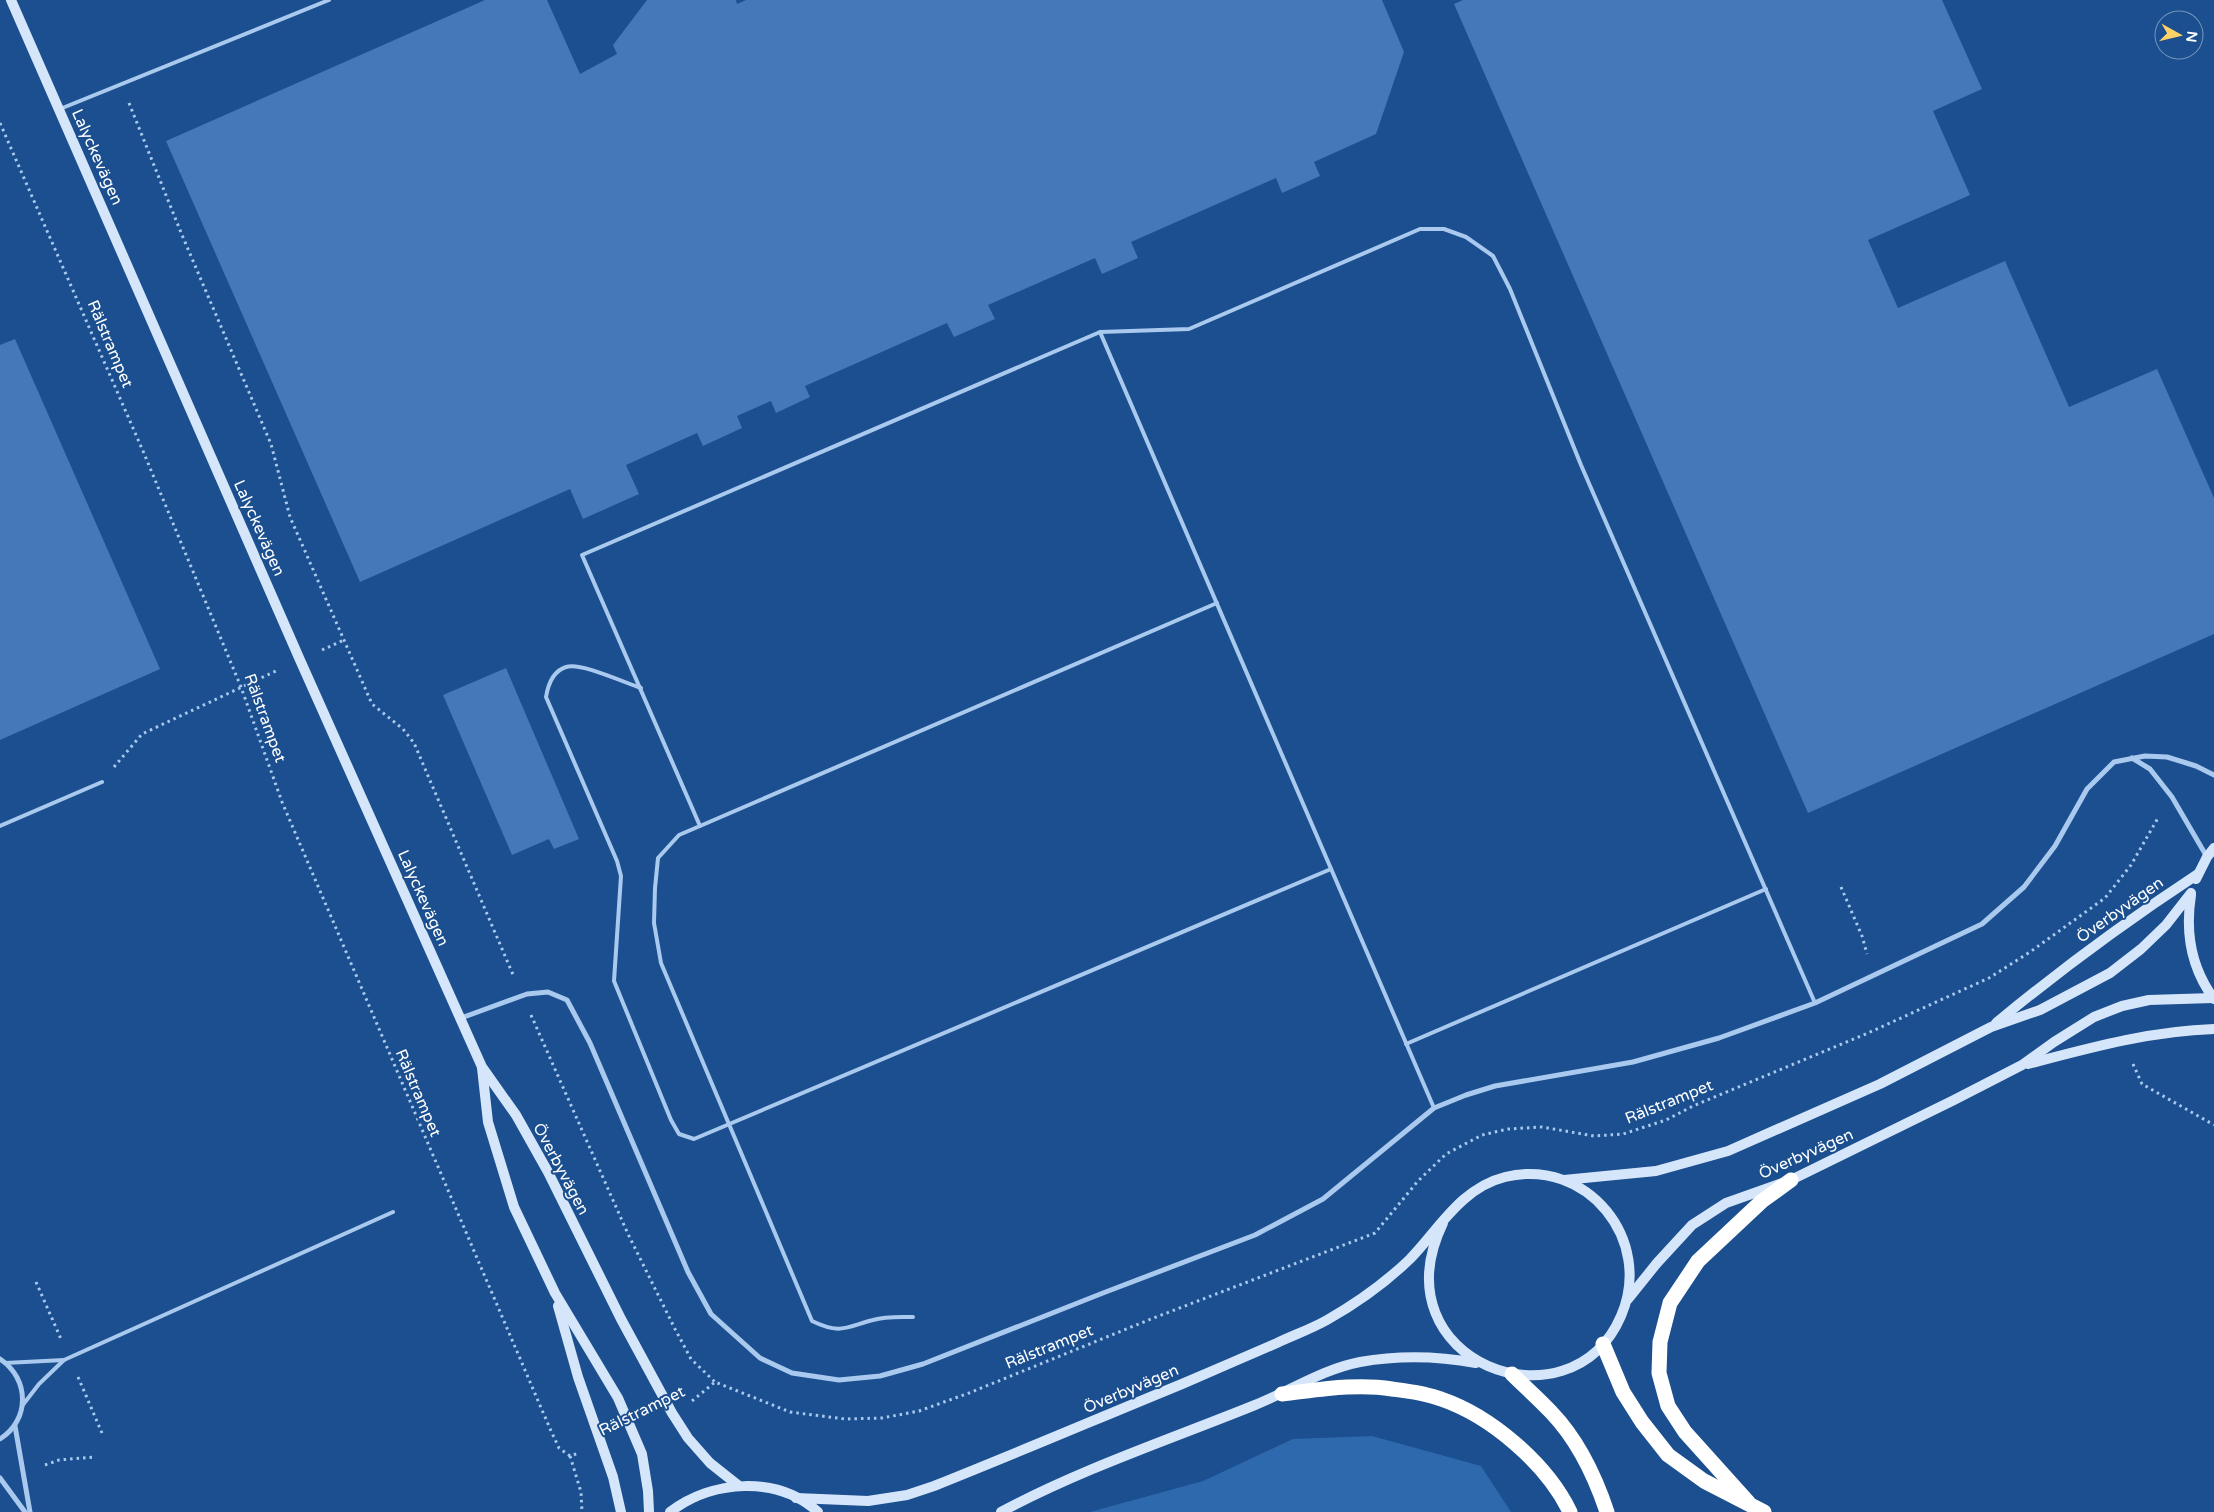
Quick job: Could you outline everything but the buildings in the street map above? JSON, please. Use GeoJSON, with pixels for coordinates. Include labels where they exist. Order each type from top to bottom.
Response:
{"type":"FeatureCollection","features":[{"type":"Feature","properties":{"kind":"highway"},"geometry":{"type":"LineString","coordinates":[[1748,1502],[1686,1432],[1668,1406],[1659,1373],[1660,1342],[1670,1302],[1698,1261],[1762,1201],[1791,1180]]}},
{"type":"Feature","properties":{"kind":"highway"},"geometry":{"type":"LineString","coordinates":[[1603,1344],[1623,1392],[1642,1422],[1668,1455],[1704,1480],[1764,1512]]}},
{"type":"Feature","properties":{"kind":"highway"},"geometry":{"type":"LineString","coordinates":[[1512,1374],[1552,1412],[1574,1441],[1596,1480],[1607,1512]]}},
{"type":"Feature","properties":{"kind":"highway"},"geometry":{"type":"LineString","coordinates":[[1282,1394],[1349,1387],[1391,1388],[1441,1398],[1488,1422],[1514,1442],[1534,1461],[1570,1512]]}},
{"type":"Feature","properties":{"kind":"main road","name":"Lalyckevägen"},"geometry":{"type":"LineString","coordinates":[[11,0],[60,108],[300,660],[482,1066]]}},
{"type":"Feature","properties":{"kind":"main road","name":"Överbyvägen"},"geometry":{"type":"LineString","coordinates":[[2213,999],[2201,980],[2191,952],[2188,915],[2191,893],[2198,874],[2214,848]]}},
{"type":"Feature","properties":{"kind":"main road","name":"Överbyvägen"},"geometry":{"type":"LineString","coordinates":[[1991,1027],[2040,986],[2152,904],[2198,874]]}},
{"type":"Feature","properties":{"kind":"main road","name":"Överbyvägen"},"geometry":{"type":"LineString","coordinates":[[796,1498],[868,1501],[907,1495],[978,1469],[1211,1372],[1324,1322],[1371,1294],[1409,1259],[1443,1223],[1452,1210],[1474,1190],[1503,1178],[1533,1174],[1563,1180],[1656,1171],[1728,1151],[1880,1084],[1991,1027],[2040,1010],[2110,973],[2141,949],[2166,925],[2191,893]]}},
{"type":"Feature","properties":{"kind":"main road","name":"Överbyvägen"},"geometry":{"type":"LineString","coordinates":[[1626,1302],[1657,1263],[1692,1225],[1726,1203],[1791,1180],[2022,1065],[2094,1017],[2122,1006],[2149,1000],[2213,999]]}},
{"type":"Feature","properties":{"kind":"main road","name":"Överbyvägen"},"geometry":{"type":"LineString","coordinates":[[2022,1065],[2128,1039],[2185,1030],[2214,1029]]}},
{"type":"Feature","properties":{"kind":"main road","name":"Överbyvägen"},"geometry":{"type":"LineString","coordinates":[[482,1066],[516,1115],[548,1172],[621,1319],[672,1413],[688,1438],[710,1463],[739,1486]]}},
{"type":"Feature","properties":{"kind":"main road"},"geometry":{"type":"LineString","coordinates":[[482,1066],[488,1122],[514,1208],[555,1293],[618,1398],[642,1454],[648,1491],[649,1512]]}},
{"type":"Feature","properties":{"kind":"main road","name":"Överbyvägen"},"geometry":{"type":"LineString","coordinates":[[1001,1512],[1070,1480],[1282,1394],[1319,1376],[1358,1363],[1398,1356],[1439,1356],[1480,1363],[1512,1374],[1545,1375],[1584,1359],[1603,1344],[1614,1331],[1626,1302],[1630,1285],[1630,1268],[1622,1235],[1603,1207],[1591,1195],[1563,1180]]}},
{"type":"Feature","properties":{"kind":"main road","name":"Överbyvägen"},"geometry":{"type":"LineString","coordinates":[[1443,1223],[1431,1253],[1428,1268],[1432,1301],[1445,1330],[1461,1349],[1480,1363]]}},
{"type":"Feature","properties":{"kind":"main road"},"geometry":{"type":"LineString","coordinates":[[555,1293],[578,1377],[613,1477],[621,1512]]}},
{"type":"Feature","properties":{"kind":"main road","name":"Överbyvägen"},"geometry":{"type":"LineString","coordinates":[[670,1512],[699,1495],[718,1489],[739,1486],[768,1488],[796,1498],[818,1512]]}},
{"type":"Feature","properties":{"kind":"street"},"geometry":{"type":"LineString","coordinates":[[461,1018],[522,996],[548,992],[567,1000],[590,1043],[688,1272],[711,1314],[760,1358],[792,1373],[839,1380],[880,1376],[923,1364],[1255,1235],[1323,1199],[1434,1108],[1495,1086],[1633,1062],[1719,1038],[1815,1003],[1982,924],[2024,887],[2055,846],[2086,790],[2114,762],[2132,757],[2167,757],[2196,766],[2214,775]]}},
{"type":"Feature","properties":{"kind":"street"},"geometry":{"type":"LineString","coordinates":[[2132,757],[2150,769],[2172,797],[2207,857]]}},
{"type":"Feature","properties":{"kind":"street"},"geometry":{"type":"LineString","coordinates":[[0,1440],[15,1426],[22,1406],[21,1386],[15,1373],[3,1361]]}},
{"type":"Feature","properties":{"kind":"street"},"geometry":{"type":"LineString","coordinates":[[15,1426],[30,1512]]}},
{"type":"Feature","properties":{"kind":"street"},"geometry":{"type":"LineString","coordinates":[[0,1478],[25,1512]]}},
{"type":"Feature","properties":{"kind":"lane"},"geometry":{"type":"LineString","coordinates":[[60,108],[329,0]]}},
{"type":"Feature","properties":{"kind":"lane"},"geometry":{"type":"LineString","coordinates":[[700,826],[582,555],[1100,332],[1189,330],[1420,230],[1444,229],[1466,237],[1493,256],[1510,289],[1581,465],[1618,546],[1729,808],[1815,1003]]}},
{"type":"Feature","properties":{"kind":"lane"},"geometry":{"type":"LineString","coordinates":[[1100,332],[1434,1108]]}},
{"type":"Feature","properties":{"kind":"lane"},"geometry":{"type":"LineString","coordinates":[[913,1317],[894,1316],[846,1329],[827,1328],[812,1321],[661,964],[654,923],[658,858],[679,836],[700,826],[1217,603]]}},
{"type":"Feature","properties":{"kind":"lane"},"geometry":{"type":"LineString","coordinates":[[641,688],[581,667],[567,666],[555,674],[548,686],[546,697],[617,861],[621,876],[614,980],[671,1120],[679,1134],[694,1139],[1331,869]]}},
{"type":"Feature","properties":{"kind":"lane"},"geometry":{"type":"LineString","coordinates":[[0,826],[102,782]]}},
{"type":"Feature","properties":{"kind":"lane"},"geometry":{"type":"LineString","coordinates":[[1406,1044],[1766,890]]}},
{"type":"Feature","properties":{"kind":"lane"},"geometry":{"type":"LineString","coordinates":[[22,1406],[39,1384],[64,1360],[393,1212]]}},
{"type":"Feature","properties":{"kind":"lane"},"geometry":{"type":"LineString","coordinates":[[3,1361],[64,1360]]}},
{"type":"Feature","properties":{"kind":"path"},"geometry":{"type":"LineString","coordinates":[[121,84],[182,235],[271,444],[290,517],[372,704],[403,729],[414,742],[522,996],[624,1225],[691,1359],[715,1382]]}},
{"type":"Feature","properties":{"kind":"path","name":"Rälstrampet"},"geometry":{"type":"LineString","coordinates":[[0,123],[146,460],[241,687],[282,802],[551,1431],[560,1448],[570,1456],[602,1444]]}},
{"type":"Feature","properties":{"kind":"path"},"geometry":{"type":"LineString","coordinates":[[102,782],[142,734],[344,640]]}},
{"type":"Feature","properties":{"kind":"path","name":"Rälstrampet"},"geometry":{"type":"LineString","coordinates":[[672,1413],[695,1400],[715,1382],[790,1412],[845,1420],[882,1418],[918,1411],[969,1393],[1151,1319],[1375,1232],[1418,1181],[1446,1154],[1482,1135],[1508,1128],[1542,1127],[1594,1136],[1623,1134],[1666,1120],[1693,1106],[1868,1033],[1989,978],[2071,923],[2104,898],[2131,865],[2172,797]]}},
{"type":"Feature","properties":{"kind":"path"},"geometry":{"type":"LineString","coordinates":[[1841,887],[1862,936],[1873,976]]}},
{"type":"Feature","properties":{"kind":"path"},"geometry":{"type":"LineString","coordinates":[[2134,1067],[2142,1084],[2214,1125]]}},
{"type":"Feature","properties":{"kind":"path"},"geometry":{"type":"LineString","coordinates":[[570,1456],[581,1492],[582,1512]]}},
{"type":"Feature","properties":{"kind":"path"},"geometry":{"type":"LineString","coordinates":[[22,1470],[59,1460],[95,1457]]}},
{"type":"Feature","properties":{"kind":"shaded area"},"geometry":{"type":"Polygon","coordinates":[[[1372,1436],[1481,1466],[1511,1512],[1090,1512],[1203,1481],[1293,1439],[1372,1436]]]}}]}
